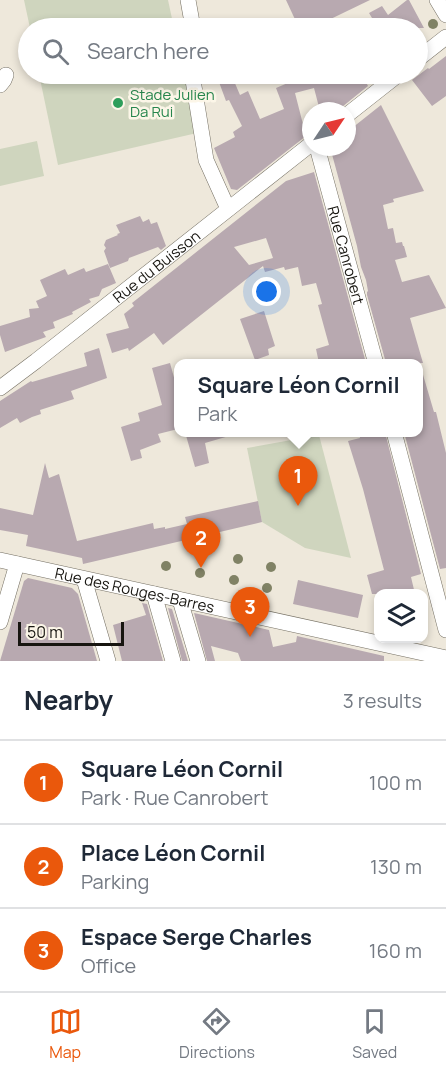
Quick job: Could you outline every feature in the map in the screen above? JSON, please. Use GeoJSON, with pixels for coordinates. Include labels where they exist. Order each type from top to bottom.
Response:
{"type":"FeatureCollection","features":[{"type":"Feature","properties":{"kind":"street"},"geometry":{"type":"LineString","coordinates":[[188,0],[191,18]]}},
{"type":"Feature","properties":{"kind":"street"},"geometry":{"type":"LineString","coordinates":[[437,0],[446,15]]}},
{"type":"Feature","properties":{"kind":"street"},"geometry":{"type":"LineString","coordinates":[[428,51],[446,37]]}},
{"type":"Feature","properties":{"kind":"street"},"geometry":{"type":"LineString","coordinates":[[194,84],[206,160],[228,209]]}},
{"type":"Feature","properties":{"kind":"street"},"geometry":{"type":"LineString","coordinates":[[356,108],[386,84]]}},
{"type":"Feature","properties":{"kind":"street","name":"Rue du Buisson"},"geometry":{"type":"LineString","coordinates":[[0,388],[302,151]]}},
{"type":"Feature","properties":{"kind":"street","name":"Rue Canrobert"},"geometry":{"type":"LineString","coordinates":[[319,156],[375,359]]}},
{"type":"Feature","properties":{"kind":"street"},"geometry":{"type":"LineString","coordinates":[[395,437],[446,630]]}},
{"type":"Feature","properties":{"kind":"street","name":"Rue des Rouges-Barres"},"geometry":{"type":"LineString","coordinates":[[0,560],[446,658]]}},
{"type":"Feature","properties":{"kind":"street"},"geometry":{"type":"LineString","coordinates":[[0,622],[17,564]]}},
{"type":"Feature","properties":{"kind":"street"},"geometry":{"type":"LineString","coordinates":[[84,579],[108,661]]}},
{"type":"Feature","properties":{"kind":"street"},"geometry":{"type":"LineString","coordinates":[[154,594],[173,661]]}},
{"type":"Feature","properties":{"kind":"street"},"geometry":{"type":"LineString","coordinates":[[180,600],[198,661]]}},
{"type":"Feature","properties":{"kind":"green space"},"geometry":{"type":"Polygon","coordinates":[[[24,0],[168,0],[172,18],[28,18],[24,0]]]}},
{"type":"Feature","properties":{"kind":"green space","name":"Stade Julien Da Rui"},"geometry":{"type":"Polygon","coordinates":[[[41,84],[186,84],[197,133],[58,165],[41,84]]]}},
{"type":"Feature","properties":{"kind":"green space"},"geometry":{"type":"Polygon","coordinates":[[[37,141],[44,176],[0,186],[0,149],[37,141]]]}},
{"type":"Feature","properties":{"kind":"green space"},"geometry":{"type":"Polygon","coordinates":[[[320,437],[351,558],[305,548],[262,522],[247,448],[320,437]]]}},
{"type":"Feature","properties":{"kind":"building"},"geometry":{"type":"Polygon","coordinates":[[[286,0],[370,0],[333,18],[294,18],[286,0]]]}},
{"type":"Feature","properties":{"kind":"building"},"geometry":{"type":"Polygon","coordinates":[[[409,0],[419,18],[372,18],[369,13],[382,6],[388,15],[409,0]]]}},
{"type":"Feature","properties":{"kind":"building"},"geometry":{"type":"Polygon","coordinates":[[[446,56],[446,96],[432,106],[415,84],[428,84],[429,69],[446,56]]]}},
{"type":"Feature","properties":{"kind":"building"},"geometry":{"type":"Polygon","coordinates":[[[220,84],[235,84],[240,95],[248,91],[260,119],[284,109],[276,88],[285,84],[367,84],[368,86],[348,102],[318,102],[314,88],[295,93],[302,120],[302,139],[237,190],[231,189],[214,148],[235,137],[233,132],[242,126],[229,100],[226,101],[220,84]]]}},
{"type":"Feature","properties":{"kind":"building"},"geometry":{"type":"Polygon","coordinates":[[[381,105],[424,191],[393,199],[394,202],[383,205],[388,229],[393,228],[396,243],[402,242],[407,257],[395,260],[402,282],[429,275],[446,308],[410,318],[422,359],[385,359],[367,295],[366,280],[332,156],[356,156],[356,125],[381,105]]]}},
{"type":"Feature","properties":{"kind":"building"},"geometry":{"type":"Polygon","coordinates":[[[314,172],[365,359],[318,359],[316,349],[329,345],[318,305],[322,304],[316,283],[302,286],[298,267],[285,270],[284,267],[265,272],[263,266],[163,345],[154,333],[129,351],[128,348],[112,353],[106,334],[129,328],[124,314],[134,306],[132,303],[286,181],[314,172]],[[266,238],[234,247],[249,265],[273,258],[266,238]]]}},
{"type":"Feature","properties":{"kind":"building"},"geometry":{"type":"Polygon","coordinates":[[[140,216],[143,222],[149,219],[151,224],[157,222],[166,246],[161,250],[158,247],[129,258],[128,261],[110,268],[104,251],[106,240],[120,233],[116,225],[140,216]]]}},
{"type":"Feature","properties":{"kind":"building"},"geometry":{"type":"Polygon","coordinates":[[[108,264],[116,283],[102,289],[99,296],[89,299],[91,302],[72,312],[73,314],[53,322],[55,328],[43,332],[46,337],[5,352],[0,326],[30,317],[29,309],[39,308],[36,301],[47,296],[40,280],[65,269],[68,275],[84,268],[86,272],[108,264]]]}},
{"type":"Feature","properties":{"kind":"building"},"geometry":{"type":"Polygon","coordinates":[[[264,311],[275,346],[268,349],[269,355],[255,359],[240,319],[264,311]]]}},
{"type":"Feature","properties":{"kind":"building"},"geometry":{"type":"Polygon","coordinates":[[[99,348],[107,378],[71,391],[74,399],[40,410],[41,414],[20,423],[17,418],[0,428],[0,401],[31,381],[87,366],[84,353],[99,348]]]}},
{"type":"Feature","properties":{"kind":"building"},"geometry":{"type":"Polygon","coordinates":[[[170,363],[174,378],[174,430],[158,434],[161,442],[140,450],[142,458],[131,461],[121,427],[140,421],[138,413],[162,405],[152,368],[170,363]]]}},
{"type":"Feature","properties":{"kind":"building"},"geometry":{"type":"Polygon","coordinates":[[[423,375],[434,412],[436,412],[446,453],[446,568],[440,569],[405,437],[423,437],[423,375]]]}},
{"type":"Feature","properties":{"kind":"building"},"geometry":{"type":"Polygon","coordinates":[[[186,437],[226,437],[205,443],[209,463],[195,467],[186,437]]]}},
{"type":"Feature","properties":{"kind":"building"},"geometry":{"type":"Polygon","coordinates":[[[360,437],[386,437],[421,574],[411,577],[414,589],[374,589],[374,594],[372,594],[367,575],[384,570],[348,441],[360,437]]]}},
{"type":"Feature","properties":{"kind":"building"},"geometry":{"type":"Polygon","coordinates":[[[45,463],[49,478],[59,474],[77,541],[153,523],[154,529],[165,527],[165,529],[187,524],[185,517],[258,501],[262,522],[83,564],[82,558],[26,546],[28,535],[0,530],[0,508],[33,515],[45,463]]]}},
{"type":"Feature","properties":{"kind":"building"},"geometry":{"type":"Polygon","coordinates":[[[28,578],[72,588],[78,594],[97,661],[0,661],[24,581],[28,578]]]}},
{"type":"Feature","properties":{"kind":"building"},"geometry":{"type":"Polygon","coordinates":[[[298,580],[363,595],[358,618],[293,604],[298,580]]]}},
{"type":"Feature","properties":{"kind":"building"},"geometry":{"type":"Polygon","coordinates":[[[142,603],[147,604],[163,661],[122,661],[113,625],[146,615],[142,603]]]}},
{"type":"Feature","properties":{"kind":"building"},"geometry":{"type":"Polygon","coordinates":[[[168,608],[172,609],[188,661],[182,661],[168,608]]]}},
{"type":"Feature","properties":{"kind":"building"},"geometry":{"type":"Polygon","coordinates":[[[194,613],[269,630],[273,647],[296,642],[297,636],[384,656],[384,661],[241,661],[238,653],[211,646],[215,661],[207,661],[194,613]]]}},
{"type":"Feature","properties":{"kind":"place","name":"Stade Julien Da Rui"},"geometry":{"type":"Point","coordinates":[118,103]}},
{"type":"Feature","properties":{"kind":"place","name":"Square Léon Cornil"},"geometry":{"type":"Point","coordinates":[298,506]}},
{"type":"Feature","properties":{"kind":"place","name":"Place Léon Cornil"},"geometry":{"type":"Point","coordinates":[201,568]}},
{"type":"Feature","properties":{"kind":"place","name":"Espace Serge Charles"},"geometry":{"type":"Point","coordinates":[250,637]}}]}
